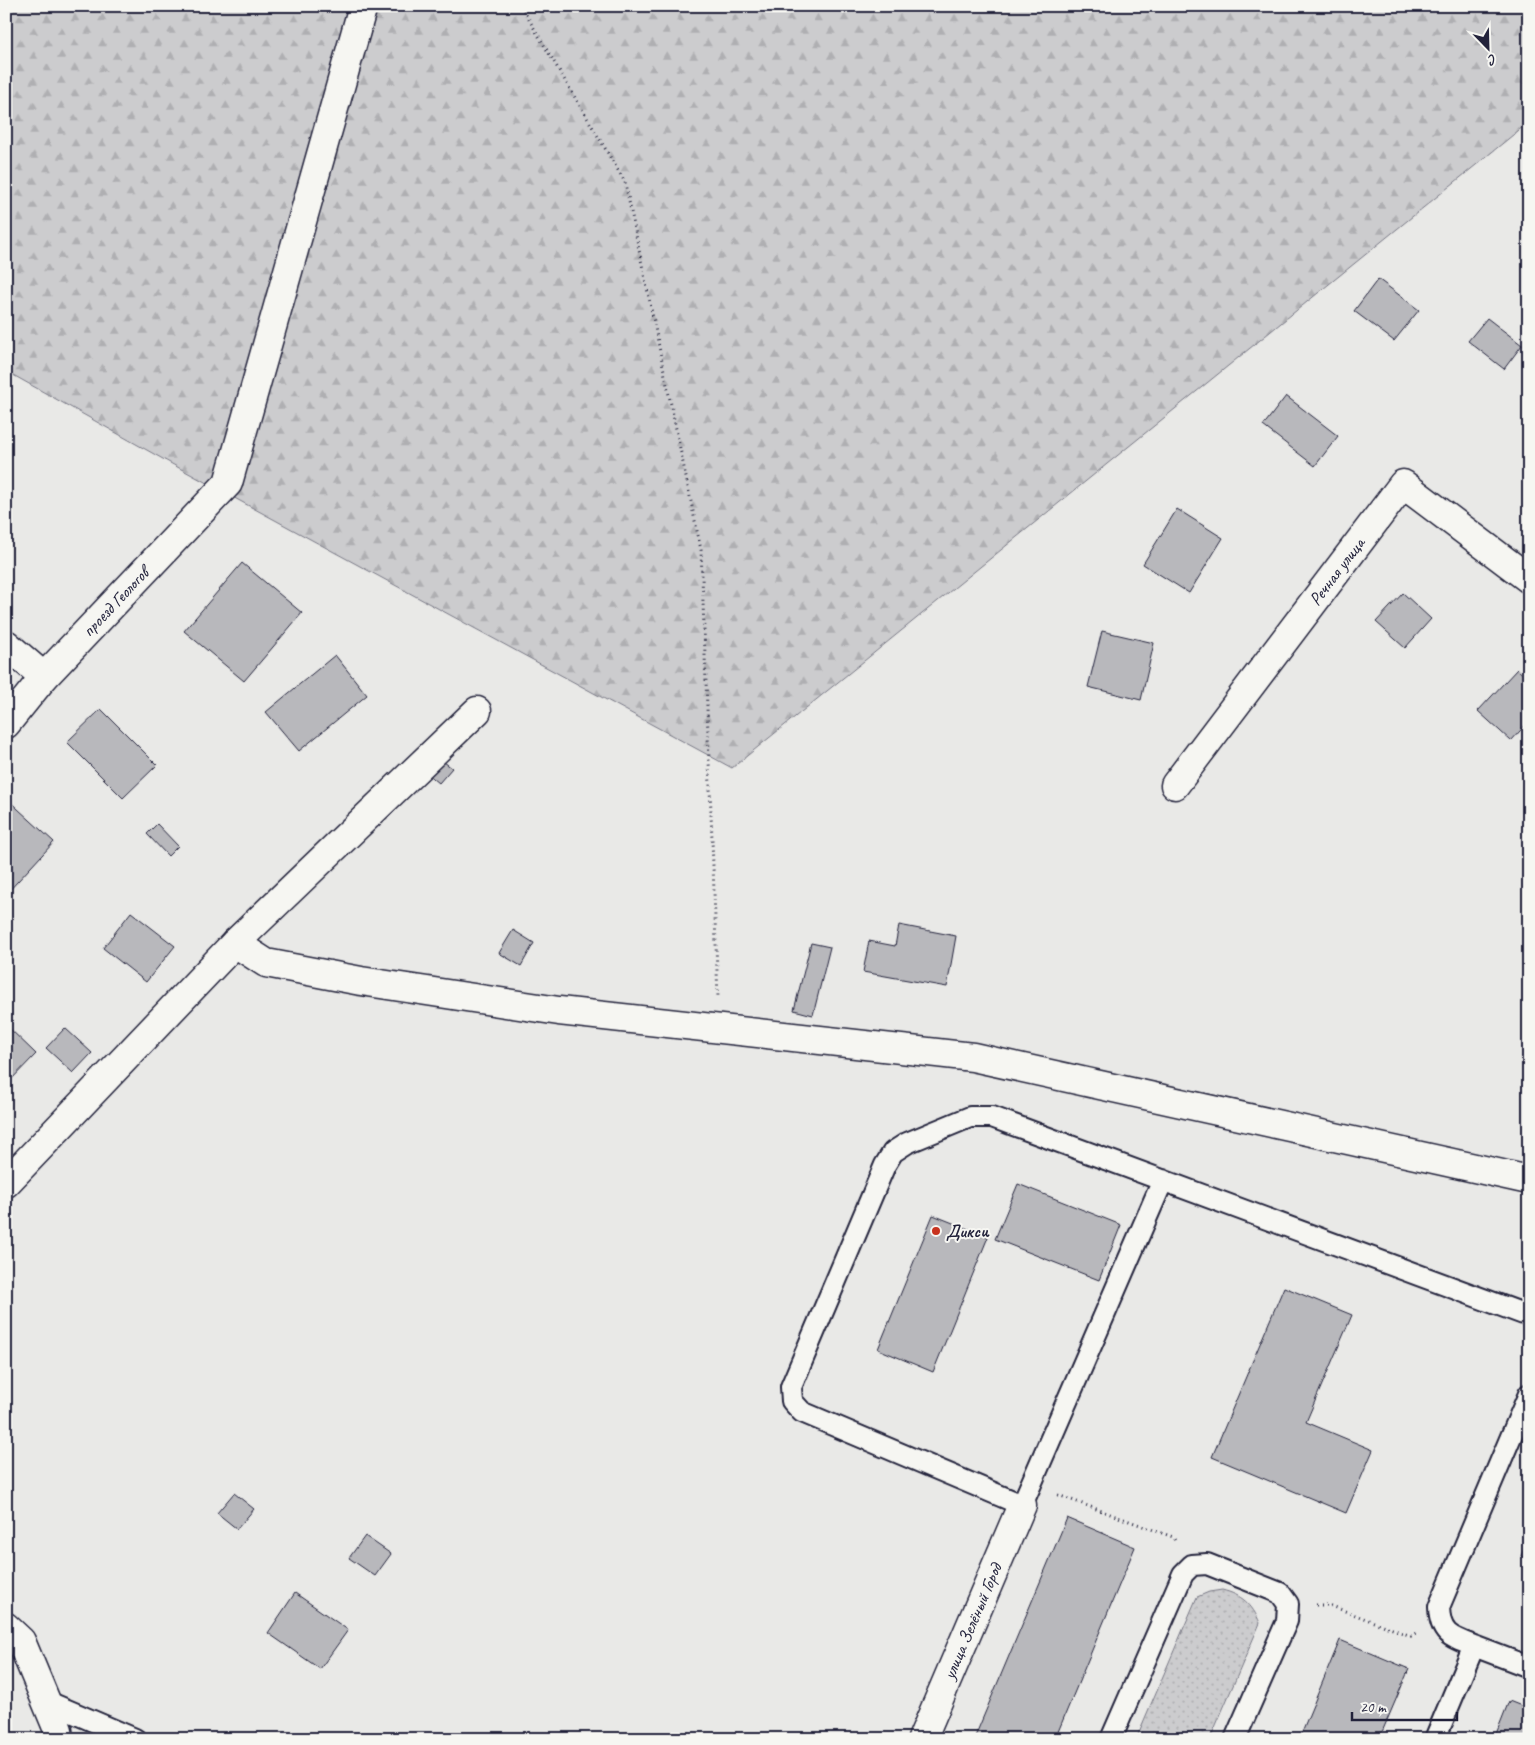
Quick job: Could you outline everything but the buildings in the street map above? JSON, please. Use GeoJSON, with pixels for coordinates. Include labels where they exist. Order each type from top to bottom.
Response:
{"type":"FeatureCollection","features":[{"type":"Feature","properties":{"kind":"street","name":"проезд Геологов"},"geometry":{"type":"LineString","coordinates":[[6,724],[44,677],[228,483],[363,6]]}},
{"type":"Feature","properties":{"kind":"street","name":"Речная улица"},"geometry":{"type":"LineString","coordinates":[[1175,785],[1403,484],[1529,579]]}},
{"type":"Feature","properties":{"kind":"street"},"geometry":{"type":"LineString","coordinates":[[6,644],[44,677]]}},
{"type":"Feature","properties":{"kind":"street"},"geometry":{"type":"LineString","coordinates":[[6,1183],[236,943],[477,711]]}},
{"type":"Feature","properties":{"kind":"street"},"geometry":{"type":"LineString","coordinates":[[236,943],[266,962],[360,981],[559,1011],[973,1056],[1529,1180]]}},
{"type":"Feature","properties":{"kind":"street","name":"улица Зелёный Город"},"geometry":{"type":"LineString","coordinates":[[922,1739],[1022,1506]]}},
{"type":"Feature","properties":{"kind":"street"},"geometry":{"type":"LineString","coordinates":[[6,1627],[21,1641],[58,1730],[59,1739]]}},
{"type":"Feature","properties":{"kind":"lane"},"geometry":{"type":"LineString","coordinates":[[1163,1180],[1022,1506],[802,1412],[792,1401],[791,1387],[885,1165],[893,1152],[907,1143],[970,1117],[992,1117],[1163,1180],[1529,1316]]}},
{"type":"Feature","properties":{"kind":"lane"},"geometry":{"type":"LineString","coordinates":[[1529,1394],[1439,1606],[1440,1622],[1449,1636],[1529,1667]]}},
{"type":"Feature","properties":{"kind":"lane"},"geometry":{"type":"LineString","coordinates":[[1111,1739],[1183,1574],[1192,1565],[1208,1564],[1280,1592],[1288,1604],[1287,1621],[1235,1739]]}},
{"type":"Feature","properties":{"kind":"lane"},"geometry":{"type":"LineString","coordinates":[[1434,1739],[1474,1646]]}},
{"type":"Feature","properties":{"kind":"lane"},"geometry":{"type":"LineString","coordinates":[[46,1701],[135,1739]]}},
{"type":"Feature","properties":{"kind":"path"},"geometry":{"type":"LineString","coordinates":[[521,6],[625,182],[701,550],[719,1028]]}},
{"type":"Feature","properties":{"kind":"path"},"geometry":{"type":"LineString","coordinates":[[1022,1506],[1053,1493],[1173,1537],[1192,1565]]}},
{"type":"Feature","properties":{"kind":"path"},"geometry":{"type":"LineString","coordinates":[[1288,1604],[1329,1605],[1410,1636],[1440,1622]]}},
{"type":"Feature","properties":{"kind":"green space"},"geometry":{"type":"Polygon","coordinates":[[[6,6],[1529,6],[1529,122],[732,768],[170,463],[6,371],[6,6]]]}},
{"type":"Feature","properties":{"kind":"green space"},"geometry":{"type":"Polygon","coordinates":[[[1222,1590],[1246,1601],[1260,1623],[1210,1739],[1136,1739],[1197,1597],[1209,1592],[1222,1590]]]}},
{"type":"Feature","properties":{"kind":"place","name":"Дикси"},"geometry":{"type":"Point","coordinates":[936,1231]}}]}
